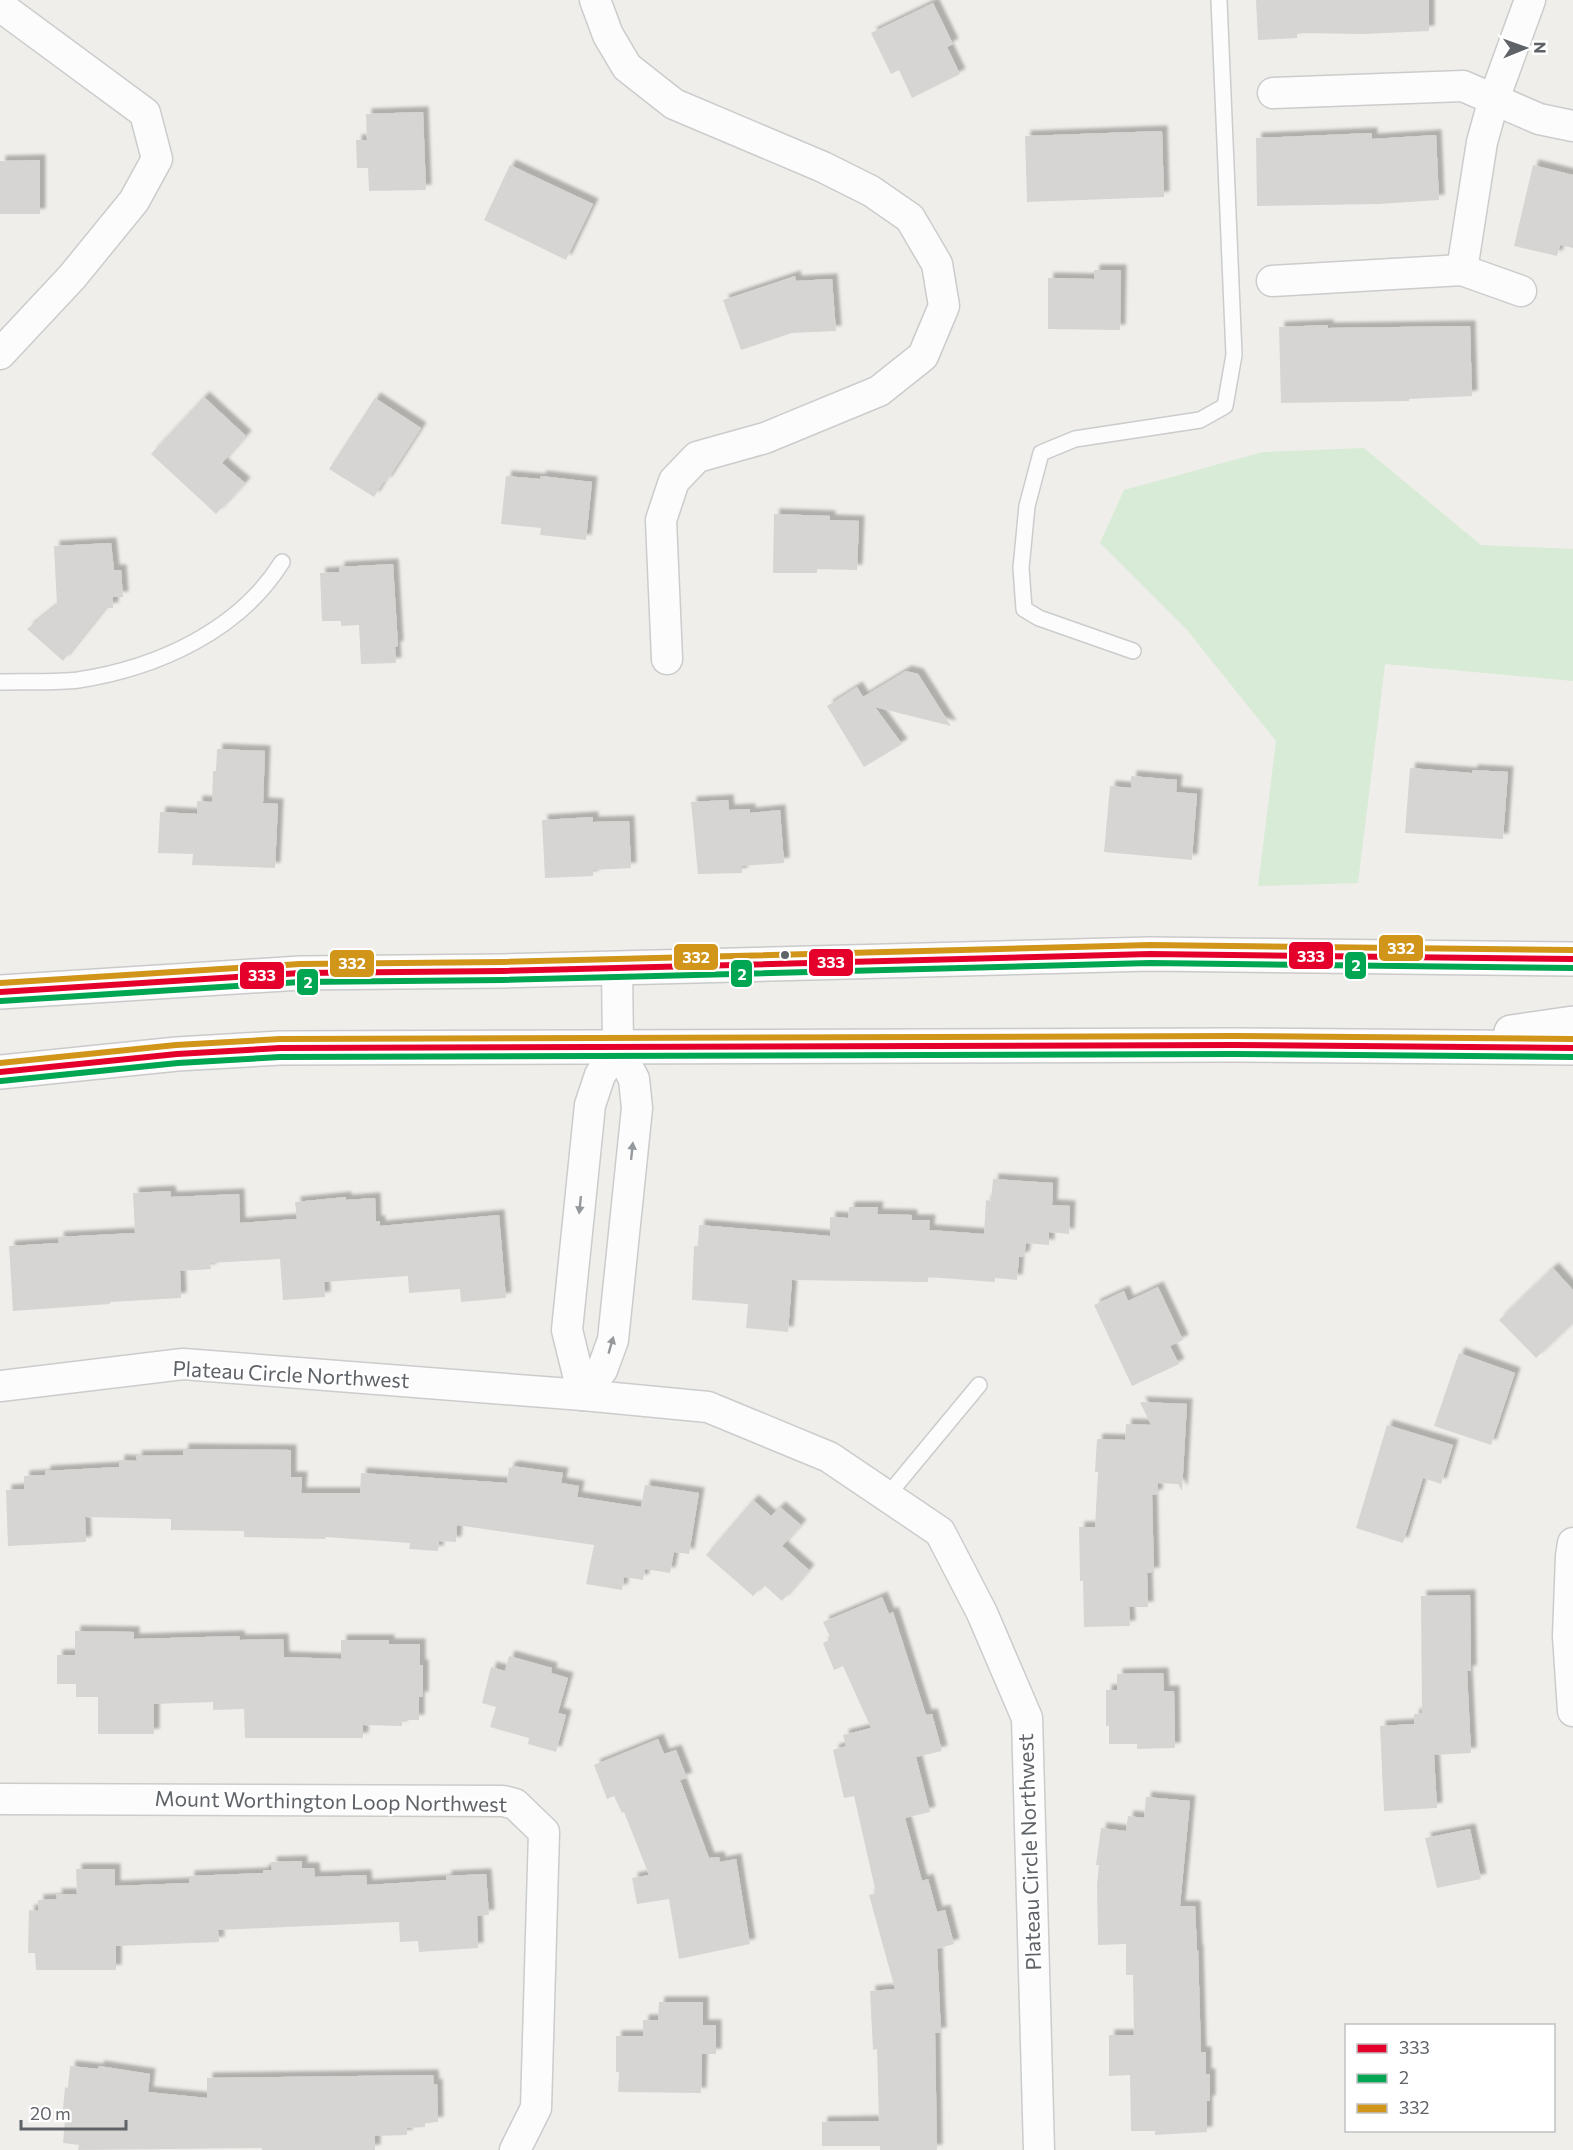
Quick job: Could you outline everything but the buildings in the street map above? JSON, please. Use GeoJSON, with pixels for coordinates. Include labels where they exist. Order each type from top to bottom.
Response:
{"type":"FeatureCollection","features":[{"type":"Feature","properties":{"kind":"main road"},"geometry":{"type":"LineString","coordinates":[[0,992],[300,973],[617,968],[1150,954],[1573,959]]}},
{"type":"Feature","properties":{"kind":"main road"},"geometry":{"type":"LineString","coordinates":[[1408,1047],[1573,1023]]}},
{"type":"Feature","properties":{"kind":"main road"},"geometry":{"type":"LineString","coordinates":[[0,1072],[177,1054],[280,1048],[618,1049],[1222,1045],[1573,1048]]}},
{"type":"Feature","properties":{"kind":"street"},"geometry":{"type":"LineString","coordinates":[[595,0],[608,35],[627,67],[674,104],[823,167],[871,191],[910,218],[937,264],[944,306],[923,356],[879,391],[765,438],[697,457],[674,481],[661,520],[667,659]]}},
{"type":"Feature","properties":{"kind":"street"},"geometry":{"type":"LineString","coordinates":[[1462,270],[1482,142],[1494,99],[1530,0]]}},
{"type":"Feature","properties":{"kind":"street"},"geometry":{"type":"LineString","coordinates":[[0,6],[145,112],[157,159],[134,201],[72,277],[0,354]]}},
{"type":"Feature","properties":{"kind":"street"},"geometry":{"type":"LineString","coordinates":[[1274,93],[1463,86],[1539,119],[1573,126]]}},
{"type":"Feature","properties":{"kind":"street"},"geometry":{"type":"LineString","coordinates":[[1272,281],[1462,270],[1521,291]]}},
{"type":"Feature","properties":{"kind":"street"},"geometry":{"type":"LineString","coordinates":[[582,1395],[602,1370],[613,1340],[637,1108],[634,1079],[618,1049],[617,968]]}},
{"type":"Feature","properties":{"kind":"street"},"geometry":{"type":"LineString","coordinates":[[582,1395],[567,1330],[590,1105],[600,1075],[618,1049]]}},
{"type":"Feature","properties":{"kind":"street","name":"Plateau Circle Northwest"},"geometry":{"type":"LineString","coordinates":[[0,1386],[183,1364],[708,1407],[829,1457],[940,1532],[982,1613],[1027,1718],[1039,2150]]}},
{"type":"Feature","properties":{"kind":"street"},"geometry":{"type":"LineString","coordinates":[[1573,1543],[1568,1636],[1573,1711]]}},
{"type":"Feature","properties":{"kind":"street","name":"Mount Worthington Loop Northwest"},"geometry":{"type":"LineString","coordinates":[[0,1799],[503,1801],[515,1804],[544,1832],[536,2108],[515,2150]]}},
{"type":"Feature","properties":{"kind":"lane"},"geometry":{"type":"LineString","coordinates":[[1133,651],[1039,618],[1024,609],[1021,568],[1027,506],[1041,453],[1075,440],[1200,420],[1226,406],[1234,355],[1219,0]]}},
{"type":"Feature","properties":{"kind":"lane"},"geometry":{"type":"LineString","coordinates":[[0,682],[76,680],[126,670],[184,648],[227,622],[269,584],[282,562]]}},
{"type":"Feature","properties":{"kind":"lane"},"geometry":{"type":"LineString","coordinates":[[887,1496],[979,1385]]}},
{"type":"Feature","properties":{"kind":"green space"},"geometry":{"type":"Polygon","coordinates":[[[1364,448],[1481,545],[1573,549],[1573,681],[1385,664],[1358,883],[1258,886],[1276,741],[1187,630],[1100,543],[1124,490],[1263,452],[1364,448]]]}},
{"type":"Feature","properties":{"kind":"transit line","name":"332"},"geometry":{"type":"LineString","coordinates":[[0,983],[300,964],[503,962],[1150,945],[1573,950]]}},
{"type":"Feature","properties":{"kind":"transit line","name":"333"},"geometry":{"type":"LineString","coordinates":[[0,992],[300,973],[503,971],[1150,954],[1573,959]]}},
{"type":"Feature","properties":{"kind":"transit line","name":"2"},"geometry":{"type":"LineString","coordinates":[[1,1001],[300,982],[503,980],[1150,963],[1573,968]]}},
{"type":"Feature","properties":{"kind":"transit line","name":"332"},"geometry":{"type":"LineString","coordinates":[[0,1063],[176,1045],[280,1039],[1234,1036],[1573,1039]]}},
{"type":"Feature","properties":{"kind":"transit line","name":"333"},"geometry":{"type":"LineString","coordinates":[[0,1072],[177,1054],[280,1048],[1234,1045],[1573,1048]]}},
{"type":"Feature","properties":{"kind":"transit line","name":"2"},"geometry":{"type":"LineString","coordinates":[[1,1081],[178,1063],[280,1057],[1234,1054],[1573,1057]]}}]}
